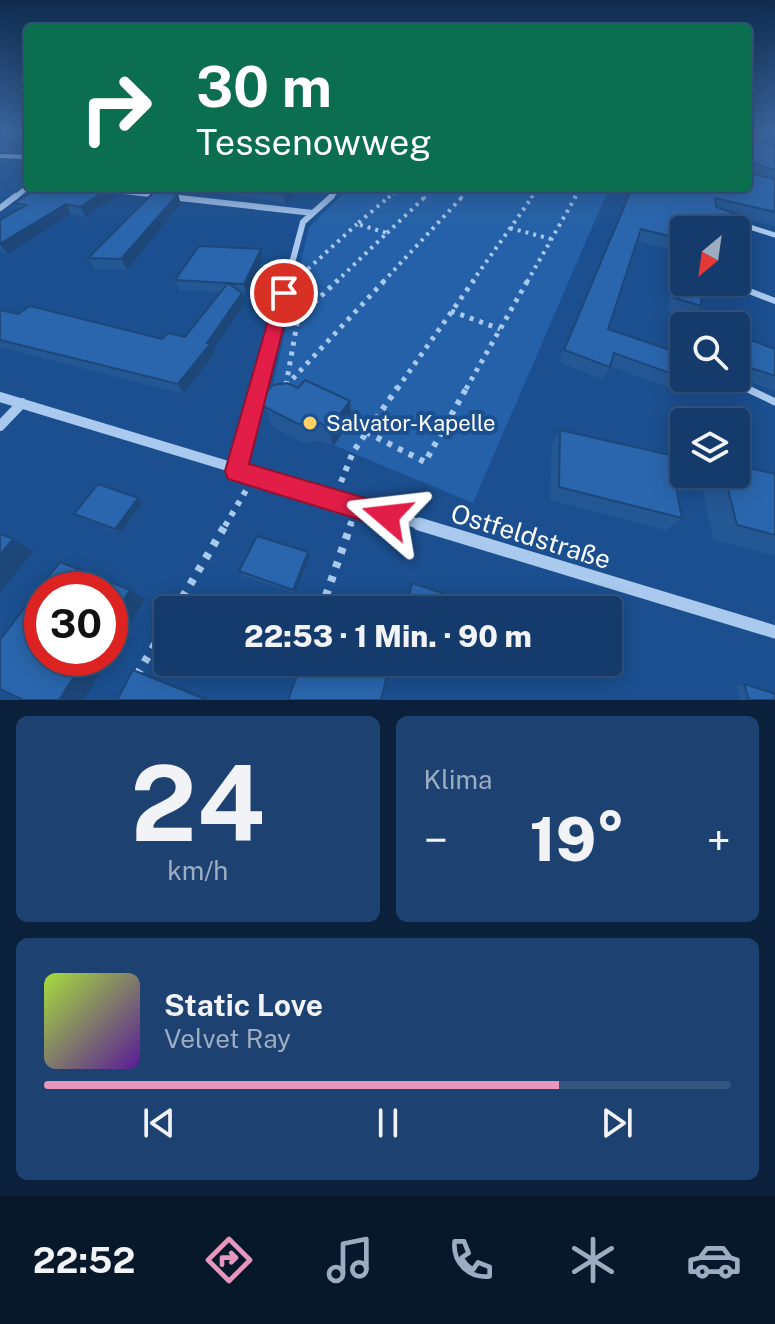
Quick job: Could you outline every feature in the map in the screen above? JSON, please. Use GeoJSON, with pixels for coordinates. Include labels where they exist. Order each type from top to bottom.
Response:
{"type":"FeatureCollection","features":[{"type":"Feature","properties":{"kind":"street"},"geometry":{"type":"LineString","coordinates":[[0,208],[24,190]]}},
{"type":"Feature","properties":{"kind":"street"},"geometry":{"type":"LineString","coordinates":[[129,192],[313,213]]}},
{"type":"Feature","properties":{"kind":"street"},"geometry":{"type":"LineString","coordinates":[[236,471],[303,222],[336,192]]}},
{"type":"Feature","properties":{"kind":"street","name":"Ostfeldstraße"},"geometry":{"type":"LineString","coordinates":[[0,397],[775,632]]}},
{"type":"Feature","properties":{"kind":"street"},"geometry":{"type":"LineString","coordinates":[[0,426],[22,403]]}},
{"type":"Feature","properties":{"kind":"lane"},"geometry":{"type":"LineString","coordinates":[[750,227],[775,235]]}},
{"type":"Feature","properties":{"kind":"lane"},"geometry":{"type":"LineString","coordinates":[[750,291],[775,301]]}},
{"type":"Feature","properties":{"kind":"lane"},"geometry":{"type":"LineString","coordinates":[[750,390],[775,402]]}},
{"type":"Feature","properties":{"kind":"path"},"geometry":{"type":"LineString","coordinates":[[306,280],[308,267],[394,192]]}},
{"type":"Feature","properties":{"kind":"path"},"geometry":{"type":"LineString","coordinates":[[298,318],[430,192]]}},
{"type":"Feature","properties":{"kind":"path"},"geometry":{"type":"LineString","coordinates":[[301,305],[285,386],[466,192]]}},
{"type":"Feature","properties":{"kind":"path"},"geometry":{"type":"LineString","coordinates":[[333,500],[353,452],[366,432],[535,192]]}},
{"type":"Feature","properties":{"kind":"path"},"geometry":{"type":"LineString","coordinates":[[366,432],[425,462],[578,192]]}},
{"type":"Feature","properties":{"kind":"path"},"geometry":{"type":"LineString","coordinates":[[357,224],[387,233]]}},
{"type":"Feature","properties":{"kind":"path"},"geometry":{"type":"LineString","coordinates":[[510,228],[551,239]]}},
{"type":"Feature","properties":{"kind":"path"},"geometry":{"type":"LineString","coordinates":[[451,311],[500,329]]}},
{"type":"Feature","properties":{"kind":"path"},"geometry":{"type":"LineString","coordinates":[[183,596],[254,476]]}},
{"type":"Feature","properties":{"kind":"path"},"geometry":{"type":"LineString","coordinates":[[326,596],[357,507]]}},
{"type":"Feature","properties":{"kind":"path"},"geometry":{"type":"LineString","coordinates":[[130,687],[154,646]]}},
{"type":"Feature","properties":{"kind":"shaded area"},"geometry":{"type":"Polygon","coordinates":[[[345,192],[607,192],[473,503],[319,439],[303,443],[272,426],[272,388],[309,227],[345,192]]]}},
{"type":"Feature","properties":{"kind":"building"},"geometry":{"type":"Polygon","coordinates":[[[752,164],[775,164],[775,170],[755,164],[752,167],[752,164]]]}},
{"type":"Feature","properties":{"kind":"building"},"geometry":{"type":"Polygon","coordinates":[[[752,172],[775,179],[775,212],[715,198],[716,207],[742,216],[670,216],[670,236],[641,229],[608,329],[670,350],[670,373],[614,353],[610,367],[564,350],[630,192],[752,192],[752,172]]]}},
{"type":"Feature","properties":{"kind":"building"},"geometry":{"type":"Polygon","coordinates":[[[32,192],[104,192],[80,207],[66,204],[0,244],[0,220],[26,205],[14,203],[32,192]]]}},
{"type":"Feature","properties":{"kind":"building"},"geometry":{"type":"Polygon","coordinates":[[[154,192],[178,194],[121,259],[88,258],[154,192]]]}},
{"type":"Feature","properties":{"kind":"building"},"geometry":{"type":"Polygon","coordinates":[[[199,246],[261,249],[244,284],[175,280],[199,246]]]}},
{"type":"Feature","properties":{"kind":"building"},"geometry":{"type":"Polygon","coordinates":[[[228,283],[242,293],[207,343],[211,343],[178,384],[0,340],[0,310],[18,314],[30,306],[162,339],[168,333],[185,337],[228,283]]]}},
{"type":"Feature","properties":{"kind":"building"},"geometry":{"type":"Polygon","coordinates":[[[702,296],[701,306],[675,298],[702,296]]]}},
{"type":"Feature","properties":{"kind":"building"},"geometry":{"type":"Polygon","coordinates":[[[750,340],[775,349],[775,376],[750,368],[750,340]]]}},
{"type":"Feature","properties":{"kind":"building"},"geometry":{"type":"Polygon","coordinates":[[[305,380],[350,401],[329,428],[318,422],[298,424],[265,407],[262,396],[273,385],[287,383],[298,388],[305,380]]]}},
{"type":"Feature","properties":{"kind":"building"},"geometry":{"type":"Polygon","coordinates":[[[560,430],[670,455],[670,488],[676,488],[682,518],[559,487],[560,430]]]}},
{"type":"Feature","properties":{"kind":"building"},"geometry":{"type":"Polygon","coordinates":[[[750,468],[775,474],[775,535],[737,525],[728,488],[750,488],[750,468]]]}},
{"type":"Feature","properties":{"kind":"building"},"geometry":{"type":"Polygon","coordinates":[[[98,484],[138,498],[115,529],[74,514],[98,484]]]}},
{"type":"Feature","properties":{"kind":"building"},"geometry":{"type":"Polygon","coordinates":[[[0,534],[13,539],[0,555],[0,534]]]}},
{"type":"Feature","properties":{"kind":"building"},"geometry":{"type":"Polygon","coordinates":[[[257,536],[308,552],[293,590],[239,571],[257,536]]]}},
{"type":"Feature","properties":{"kind":"building"},"geometry":{"type":"Polygon","coordinates":[[[60,562],[85,572],[52,572],[60,562]]]}},
{"type":"Feature","properties":{"kind":"building"},"geometry":{"type":"Polygon","coordinates":[[[412,583],[442,593],[442,596],[409,596],[412,583]]]}},
{"type":"Feature","properties":{"kind":"building"},"geometry":{"type":"Polygon","coordinates":[[[24,609],[24,676],[74,676],[59,700],[23,700],[0,689],[0,640],[24,609]]]}},
{"type":"Feature","properties":{"kind":"building"},"geometry":{"type":"Polygon","coordinates":[[[133,670],[207,700],[117,700],[133,670]]]}},
{"type":"Feature","properties":{"kind":"building"},"geometry":{"type":"Polygon","coordinates":[[[297,676],[387,676],[381,700],[288,700],[297,676]]]}},
{"type":"Feature","properties":{"kind":"building"},"geometry":{"type":"Polygon","coordinates":[[[744,684],[775,694],[775,700],[749,700],[744,684]]]}},
{"type":"Feature","properties":{"kind":"place","name":"Salvator-Kapelle"},"geometry":{"type":"Point","coordinates":[310,423]}},
{"type":"Feature","properties":{"kind":"route"},"geometry":{"type":"LineString","coordinates":[[284,293],[236,471],[387,516]]}}]}
